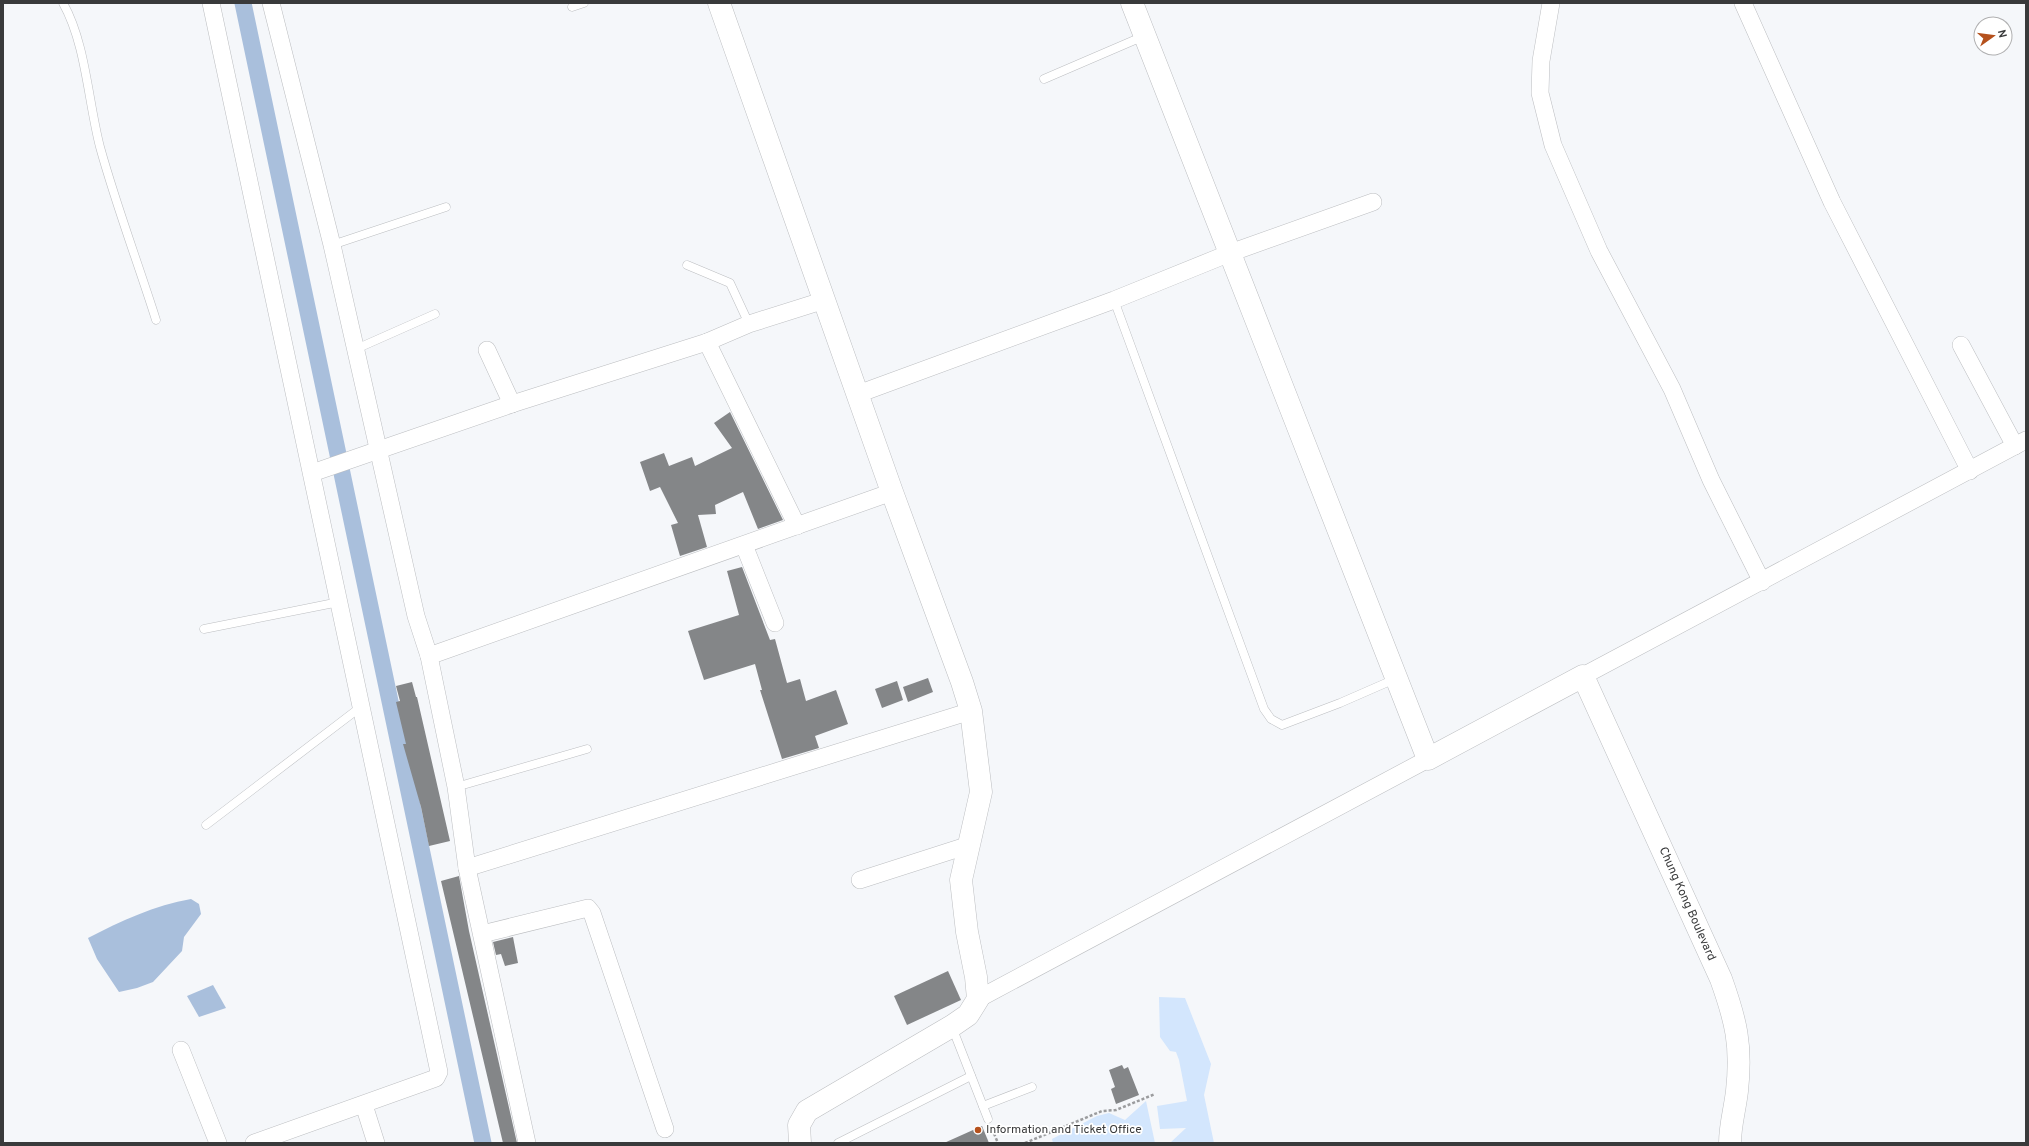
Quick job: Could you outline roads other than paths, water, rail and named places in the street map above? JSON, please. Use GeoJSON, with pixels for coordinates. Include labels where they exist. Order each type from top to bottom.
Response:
{"type":"FeatureCollection","features":[{"type":"Feature","properties":{"kind":"main road"},"geometry":{"type":"LineString","coordinates":[[719,3],[892,492],[962,682],[971,711],[982,792],[961,880],[967,932],[976,977],[978,999],[968,1015],[952,1026],[807,1111],[799,1125],[800,1143]]}},
{"type":"Feature","properties":{"kind":"main road"},"geometry":{"type":"LineString","coordinates":[[1132,3],[1428,759],[1583,676]]}},
{"type":"Feature","properties":{"kind":"main road","name":"Chung Kong Boulevard"},"geometry":{"type":"LineString","coordinates":[[1583,676],[1721,979],[1735,1018],[1740,1052],[1737,1092],[1730,1127],[1730,1143]]}},
{"type":"Feature","properties":{"kind":"street"},"geometry":{"type":"LineString","coordinates":[[211,3],[319,471],[339,602],[439,1072],[436,1078],[364,1105],[254,1143]]}},
{"type":"Feature","properties":{"kind":"street"},"geometry":{"type":"LineString","coordinates":[[271,3],[332,245],[416,616],[429,656],[456,788],[467,868],[527,1143]]}},
{"type":"Feature","properties":{"kind":"street"},"geometry":{"type":"LineString","coordinates":[[1551,3],[1541,61],[1540,93],[1553,145],[1599,251],[1672,389],[1711,480],[1762,582]]}},
{"type":"Feature","properties":{"kind":"street"},"geometry":{"type":"LineString","coordinates":[[1743,3],[1832,202],[1970,471]]}},
{"type":"Feature","properties":{"kind":"street"},"geometry":{"type":"LineString","coordinates":[[858,394],[1114,300],[1230,253],[1373,202]]}},
{"type":"Feature","properties":{"kind":"street"},"geometry":{"type":"LineString","coordinates":[[319,471],[512,404],[707,342],[749,324],[825,300]]}},
{"type":"Feature","properties":{"kind":"street"},"geometry":{"type":"LineString","coordinates":[[707,342],[797,526]]}},
{"type":"Feature","properties":{"kind":"street"},"geometry":{"type":"LineString","coordinates":[[1583,676],[2021,443],[1961,345]]}},
{"type":"Feature","properties":{"kind":"street"},"geometry":{"type":"LineString","coordinates":[[487,350],[512,404]]}},
{"type":"Feature","properties":{"kind":"street"},"geometry":{"type":"LineString","coordinates":[[429,656],[892,492]]}},
{"type":"Feature","properties":{"kind":"street"},"geometry":{"type":"LineString","coordinates":[[744,545],[774,623]]}},
{"type":"Feature","properties":{"kind":"street"},"geometry":{"type":"LineString","coordinates":[[467,868],[971,711]]}},
{"type":"Feature","properties":{"kind":"street"},"geometry":{"type":"LineString","coordinates":[[978,999],[1428,759]]}},
{"type":"Feature","properties":{"kind":"street"},"geometry":{"type":"LineString","coordinates":[[860,880],[969,845]]}},
{"type":"Feature","properties":{"kind":"street"},"geometry":{"type":"LineString","coordinates":[[482,934],[588,908],[592,913],[665,1129]]}},
{"type":"Feature","properties":{"kind":"street"},"geometry":{"type":"LineString","coordinates":[[181,1050],[218,1143]]}},
{"type":"Feature","properties":{"kind":"street"},"geometry":{"type":"LineString","coordinates":[[364,1105],[376,1143]]}},
{"type":"Feature","properties":{"kind":"lane"},"geometry":{"type":"LineString","coordinates":[[63,3],[69,14],[79,48],[100,147],[156,320]]}},
{"type":"Feature","properties":{"kind":"lane"},"geometry":{"type":"LineString","coordinates":[[572,7],[584,3]]}},
{"type":"Feature","properties":{"kind":"lane"},"geometry":{"type":"LineString","coordinates":[[1044,79],[1145,36]]}},
{"type":"Feature","properties":{"kind":"lane"},"geometry":{"type":"LineString","coordinates":[[332,245],[446,207]]}},
{"type":"Feature","properties":{"kind":"lane"},"geometry":{"type":"LineString","coordinates":[[687,264],[730,283],[749,324]]}},
{"type":"Feature","properties":{"kind":"lane"},"geometry":{"type":"LineString","coordinates":[[1114,300],[1264,709],[1271,719],[1282,725],[1340,703],[1397,678]]}},
{"type":"Feature","properties":{"kind":"lane"},"geometry":{"type":"LineString","coordinates":[[356,349],[435,314]]}},
{"type":"Feature","properties":{"kind":"lane"},"geometry":{"type":"LineString","coordinates":[[204,629],[339,602]]}},
{"type":"Feature","properties":{"kind":"lane"},"geometry":{"type":"LineString","coordinates":[[206,825],[362,706]]}},
{"type":"Feature","properties":{"kind":"lane"},"geometry":{"type":"LineString","coordinates":[[456,788],[586,750]]}},
{"type":"Feature","properties":{"kind":"lane"},"geometry":{"type":"LineString","coordinates":[[952,1026],[988,1119]]}},
{"type":"Feature","properties":{"kind":"lane"},"geometry":{"type":"LineString","coordinates":[[838,1143],[971,1076]]}},
{"type":"Feature","properties":{"kind":"lane"},"geometry":{"type":"LineString","coordinates":[[983,1106],[1032,1087]]}},
{"type":"Feature","properties":{"kind":"waterway"},"geometry":{"type":"LineString","coordinates":[[243,3],[483,1143]]}},
{"type":"Feature","properties":{"kind":"place","name":"Information and Ticket Office"},"geometry":{"type":"Point","coordinates":[978,1130]}}]}
